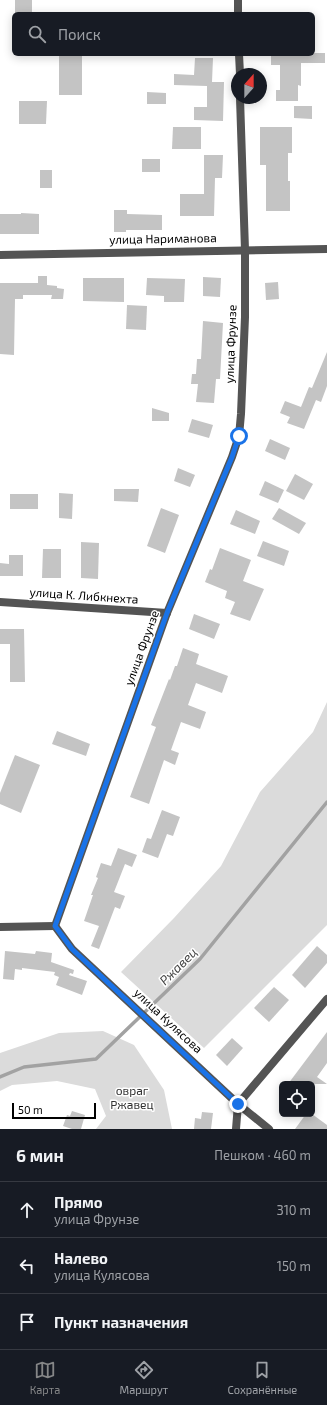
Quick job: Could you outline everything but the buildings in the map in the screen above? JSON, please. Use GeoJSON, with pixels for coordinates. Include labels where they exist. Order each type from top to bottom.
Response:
{"type":"FeatureCollection","features":[{"type":"Feature","properties":{"kind":"street"},"geometry":{"type":"LineString","coordinates":[[238,0],[238,12]]}},
{"type":"Feature","properties":{"kind":"street"},"geometry":{"type":"LineString","coordinates":[[239,56],[240,68]]}},
{"type":"Feature","properties":{"kind":"street","name":"улица Фрунзе"},"geometry":{"type":"LineString","coordinates":[[55,926],[167,613],[232,457],[239,436],[245,317],[245,250],[240,104]]}},
{"type":"Feature","properties":{"kind":"street","name":"улица Нариманова"},"geometry":{"type":"LineString","coordinates":[[0,255],[327,248]]}},
{"type":"Feature","properties":{"kind":"street","name":"улица К. Либкнехта"},"geometry":{"type":"LineString","coordinates":[[0,602],[167,613]]}},
{"type":"Feature","properties":{"kind":"street"},"geometry":{"type":"LineString","coordinates":[[0,927],[55,926]]}},
{"type":"Feature","properties":{"kind":"street","name":"улица Кулясова"},"geometry":{"type":"LineString","coordinates":[[55,926],[72,949],[238,1104],[269,1129]]}},
{"type":"Feature","properties":{"kind":"street"},"geometry":{"type":"LineString","coordinates":[[236,1129],[238,1104],[327,999]]}},
{"type":"Feature","properties":{"kind":"green space"},"geometry":{"type":"Polygon","coordinates":[[[327,702],[327,925],[204,1048],[121,972],[174,918],[221,866],[260,792],[313,732],[327,702]]]}},
{"type":"Feature","properties":{"kind":"green space","name":"овраг Ржавец"},"geometry":{"type":"Polygon","coordinates":[[[103,1031],[134,1045],[164,1090],[172,1129],[96,1129],[106,1116],[95,1089],[57,1081],[12,1085],[0,1091],[0,1053],[59,1033],[103,1031]]]}},
{"type":"Feature","properties":{"kind":"waterway","name":"Ржавец"},"geometry":{"type":"LineString","coordinates":[[0,1077],[24,1067],[96,1059],[200,959],[327,802]]}},
{"type":"Feature","properties":{"kind":"route"},"geometry":{"type":"LineString","coordinates":[[238,1104],[72,949],[55,926],[167,613],[232,457],[239,436]]}}]}
